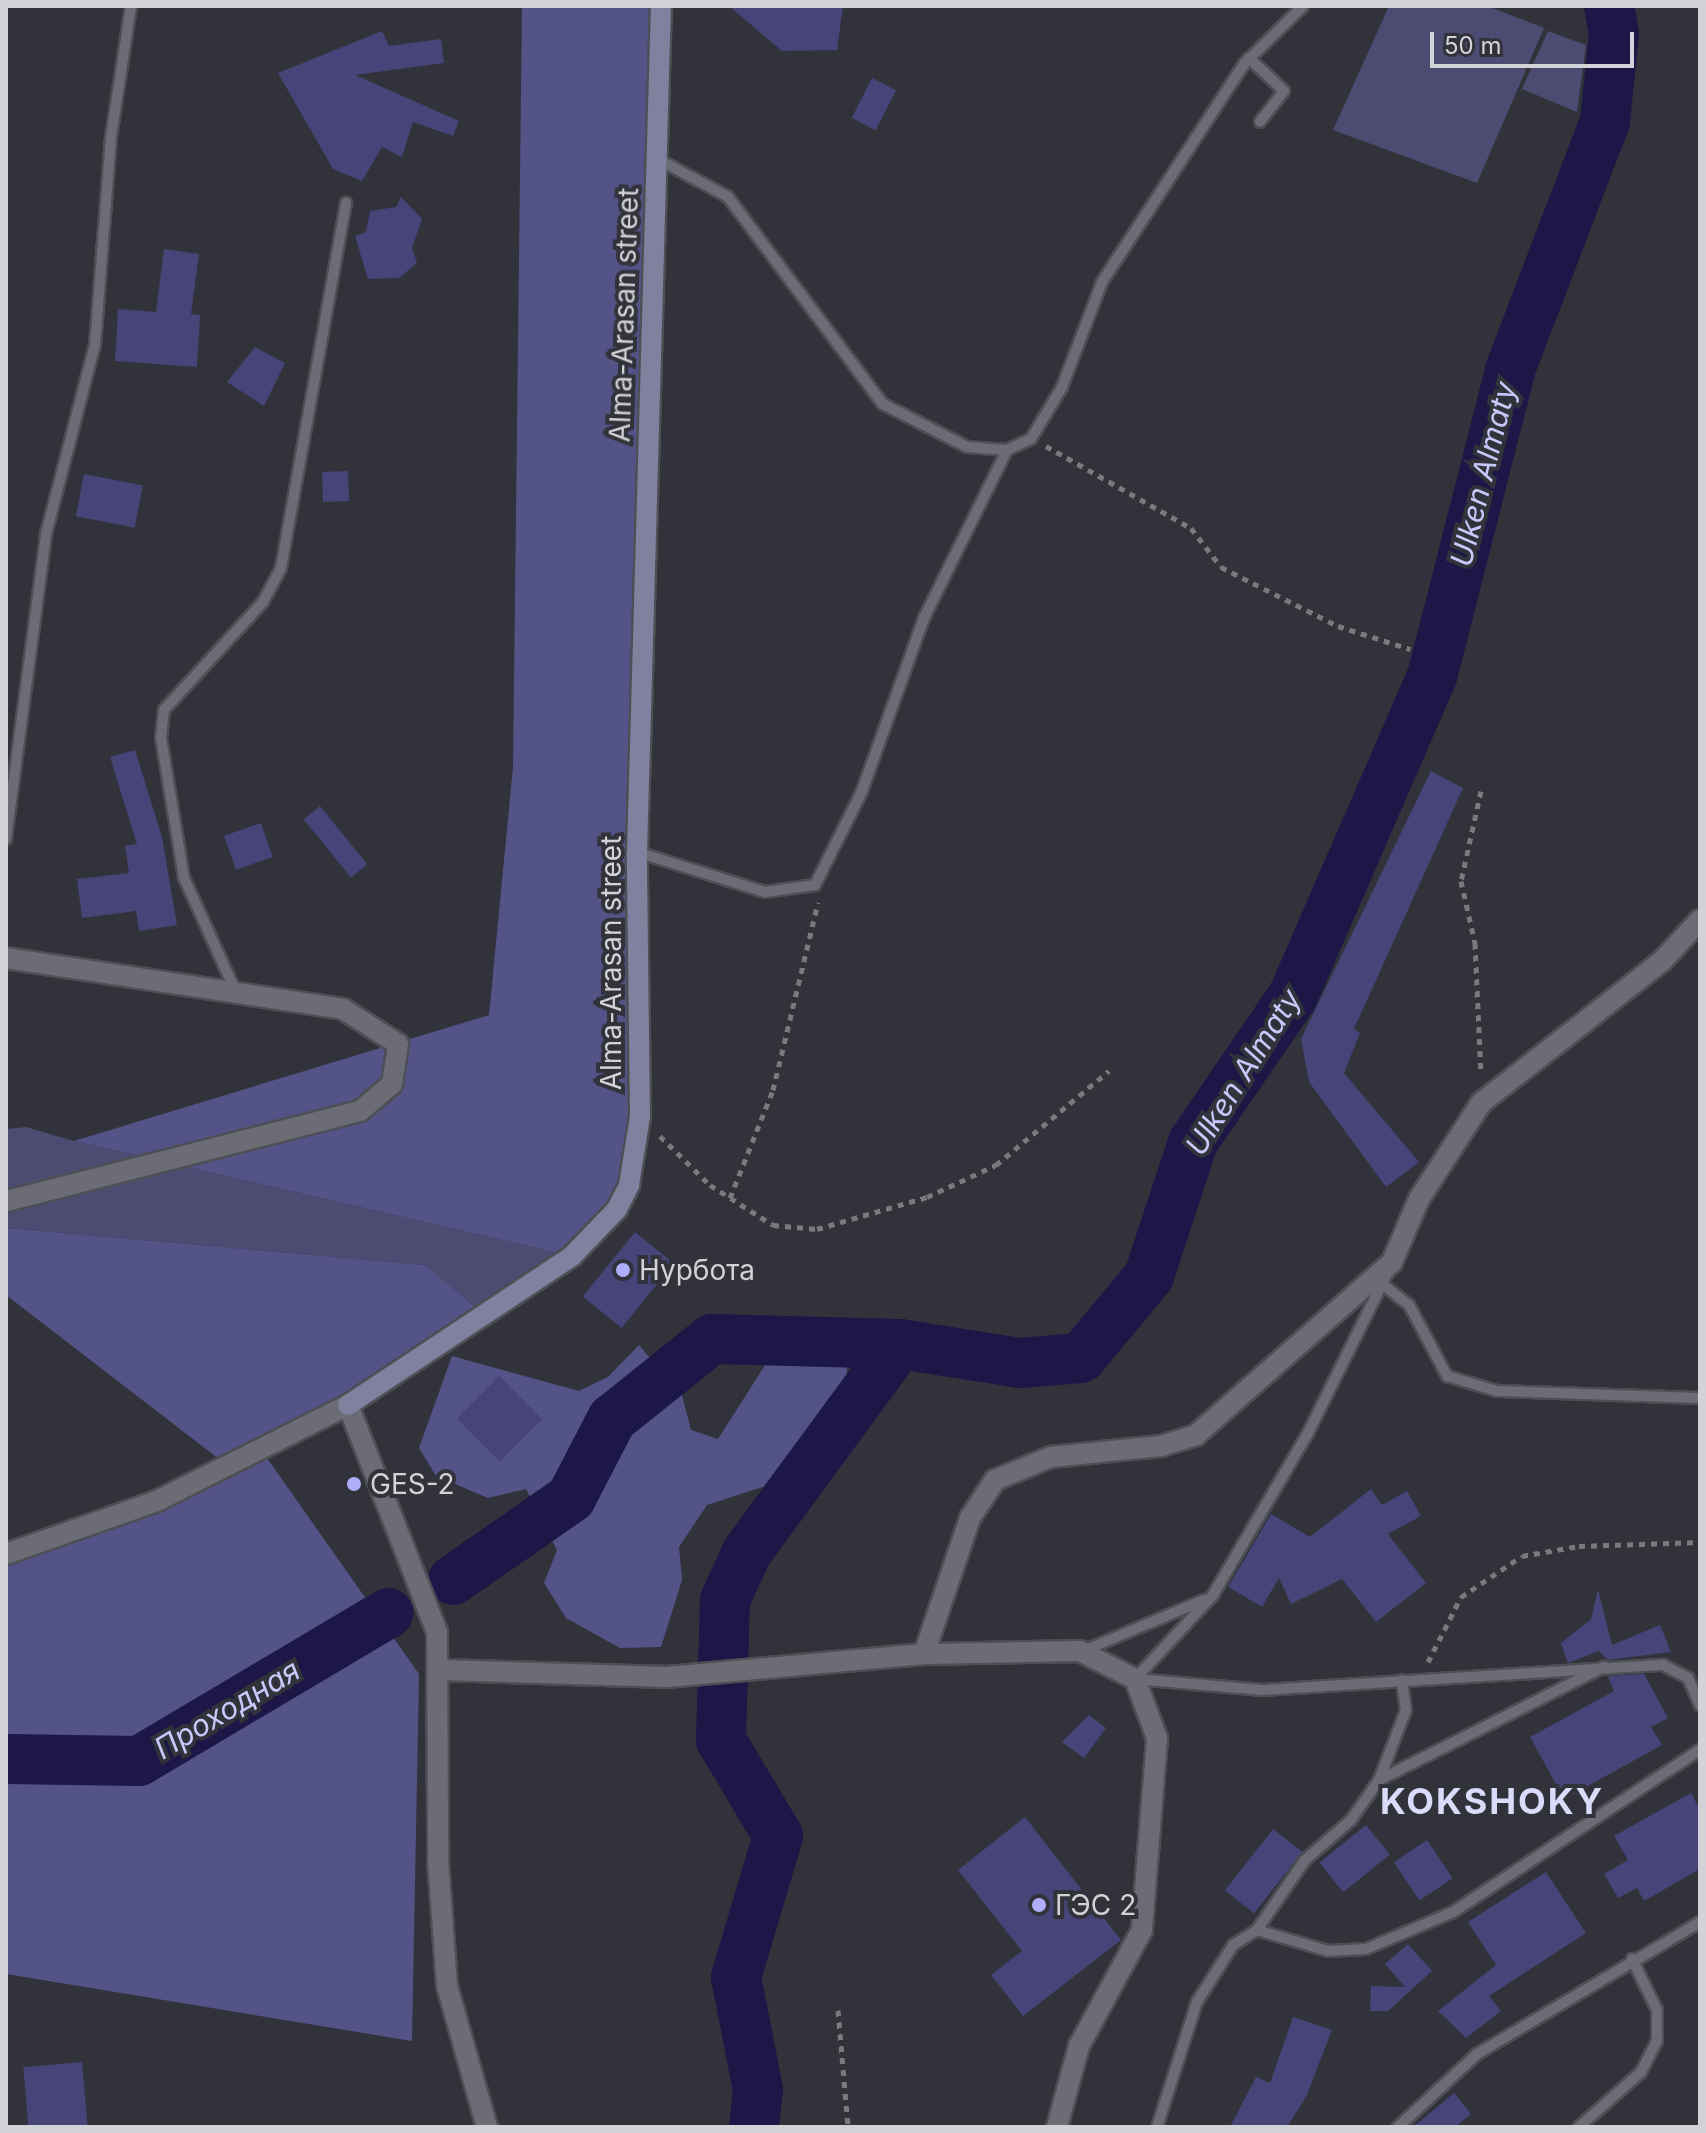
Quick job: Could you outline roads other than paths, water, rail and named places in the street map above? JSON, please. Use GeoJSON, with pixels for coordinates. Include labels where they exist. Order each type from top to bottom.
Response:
{"type":"FeatureCollection","features":[{"type":"Feature","properties":{"kind":"main road","name":"Alma-Arasan street"},"geometry":{"type":"LineString","coordinates":[[348,1405],[572,1256],[617,1209],[629,1185],[640,1116],[637,852],[661,6]]}},
{"type":"Feature","properties":{"kind":"street"},"geometry":{"type":"LineString","coordinates":[[924,1654],[970,1518],[995,1480],[1051,1457],[1161,1446],[1196,1435],[1392,1262],[1419,1199],[1481,1103],[1662,961],[1700,920]]}},
{"type":"Feature","properties":{"kind":"street"},"geometry":{"type":"LineString","coordinates":[[6,958],[343,1009],[398,1044],[392,1084],[360,1111],[6,1201]]}},
{"type":"Feature","properties":{"kind":"street"},"geometry":{"type":"LineString","coordinates":[[348,1405],[410,1553],[437,1632],[441,1670],[438,1860],[447,1986],[487,2127]]}},
{"type":"Feature","properties":{"kind":"street","name":"Alma-Arasan street"},"geometry":{"type":"LineString","coordinates":[[6,1554],[157,1501],[348,1405]]}},
{"type":"Feature","properties":{"kind":"street"},"geometry":{"type":"LineString","coordinates":[[441,1670],[667,1677],[924,1654],[1080,1651],[1135,1679],[1157,1738],[1142,1930],[1079,2046],[1057,2127]]}},
{"type":"Feature","properties":{"kind":"lane"},"geometry":{"type":"LineString","coordinates":[[6,839],[46,534],[95,345],[113,123],[131,6]]}},
{"type":"Feature","properties":{"kind":"lane"},"geometry":{"type":"LineString","coordinates":[[656,158],[728,197],[883,404],[967,447],[1007,450],[1031,439],[1062,387],[1102,282],[1249,58],[1303,6]]}},
{"type":"Feature","properties":{"kind":"lane"},"geometry":{"type":"LineString","coordinates":[[1249,58],[1284,91],[1260,122]]}},
{"type":"Feature","properties":{"kind":"lane"},"geometry":{"type":"LineString","coordinates":[[237,994],[184,878],[161,738],[164,710],[263,602],[281,568],[346,203]]}},
{"type":"Feature","properties":{"kind":"lane"},"geometry":{"type":"LineString","coordinates":[[637,852],[765,892],[815,885],[862,791],[924,618],[1007,450]]}},
{"type":"Feature","properties":{"kind":"lane"},"geometry":{"type":"LineString","coordinates":[[1135,1679],[1213,1595],[1307,1435],[1392,1262]]}},
{"type":"Feature","properties":{"kind":"lane"},"geometry":{"type":"LineString","coordinates":[[1382,1284],[1409,1305],[1447,1376],[1497,1391],[1700,1398]]}},
{"type":"Feature","properties":{"kind":"lane"},"geometry":{"type":"LineString","coordinates":[[1080,1651],[1118,1642],[1213,1595]]}},
{"type":"Feature","properties":{"kind":"lane"},"geometry":{"type":"LineString","coordinates":[[1135,1679],[1263,1690],[1663,1665],[1688,1678],[1700,1705]]}},
{"type":"Feature","properties":{"kind":"lane"},"geometry":{"type":"LineString","coordinates":[[1379,1780],[1604,1667]]}},
{"type":"Feature","properties":{"kind":"lane"},"geometry":{"type":"LineString","coordinates":[[1157,2127],[1197,2002],[1233,1945],[1257,1930],[1305,1860],[1351,1820],[1379,1780],[1406,1710],[1402,1680]]}},
{"type":"Feature","properties":{"kind":"lane"},"geometry":{"type":"LineString","coordinates":[[1257,1930],[1328,1951],[1366,1949],[1453,1912],[1700,1750]]}},
{"type":"Feature","properties":{"kind":"lane"},"geometry":{"type":"LineString","coordinates":[[1398,2127],[1477,2054],[1632,1959],[1700,1922]]}},
{"type":"Feature","properties":{"kind":"lane"},"geometry":{"type":"LineString","coordinates":[[1579,2127],[1641,2072],[1657,2040],[1657,2010],[1632,1959]]}},
{"type":"Feature","properties":{"kind":"waterway","name":"Ulken Almaty"},"geometry":{"type":"LineString","coordinates":[[754,2127],[758,2090],[736,1977],[778,1836],[721,1740],[725,1600],[747,1552],[900,1344],[1020,1363],[1081,1358],[1149,1276],[1193,1142],[1293,996],[1432,677],[1510,370],[1605,121],[1614,34],[1609,6]]}},
{"type":"Feature","properties":{"kind":"waterway","name":"Проходная"},"geometry":{"type":"LineString","coordinates":[[453,1580],[571,1498],[612,1419],[712,1339],[900,1344]]}},
{"type":"Feature","properties":{"kind":"waterway","name":"Проходная"},"geometry":{"type":"LineString","coordinates":[[6,1759],[139,1761],[388,1613]]}},
{"type":"Feature","properties":{"kind":"place","name":"Нурбота"},"geometry":{"type":"Point","coordinates":[623,1270]}},
{"type":"Feature","properties":{"kind":"place","name":"GES-2"},"geometry":{"type":"Point","coordinates":[354,1484]}},
{"type":"Feature","properties":{"kind":"place","name":"ГЭС 2"},"geometry":{"type":"Point","coordinates":[1039,1905]}},
{"type":"Feature","properties":{"kind":"district","name":"KOKSHOKY"},"geometry":{"type":"Point","coordinates":[1492,1802]}}]}
